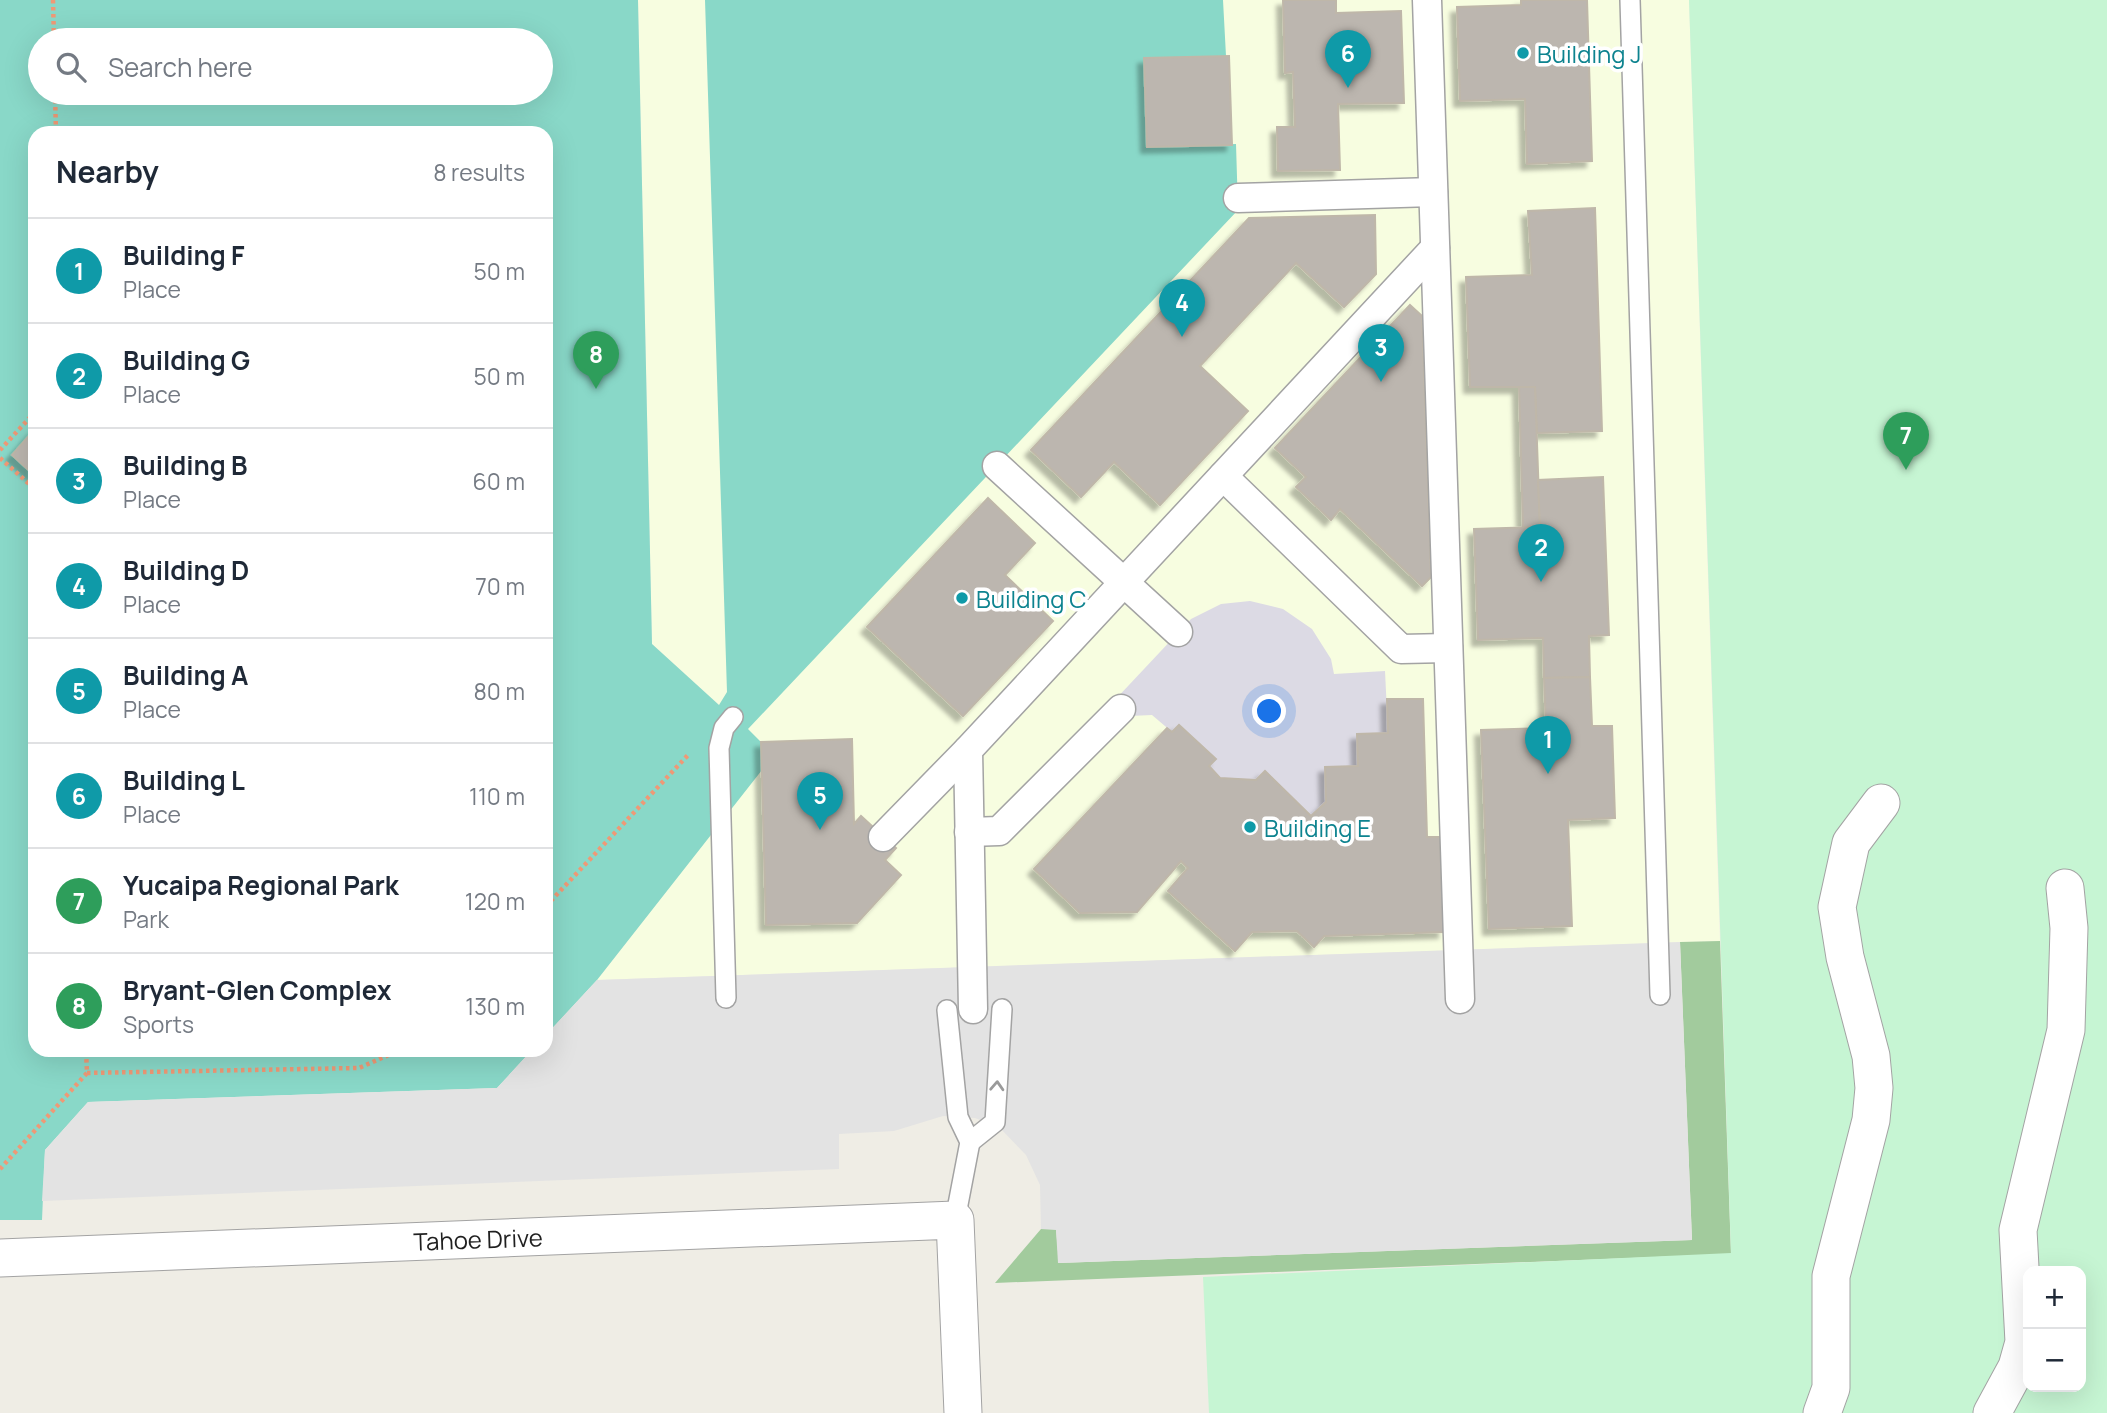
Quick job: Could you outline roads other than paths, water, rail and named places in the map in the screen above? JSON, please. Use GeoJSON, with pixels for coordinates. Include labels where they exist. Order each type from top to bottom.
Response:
{"type":"FeatureCollection","features":[{"type":"Feature","properties":{"kind":"street"},"geometry":{"type":"LineString","coordinates":[[1427,0],[1460,999]]}},
{"type":"Feature","properties":{"kind":"street"},"geometry":{"type":"LineString","coordinates":[[1238,198],[1433,192]]}},
{"type":"Feature","properties":{"kind":"street"},"geometry":{"type":"LineString","coordinates":[[883,837],[968,750],[1435,248]]}},
{"type":"Feature","properties":{"kind":"street"},"geometry":{"type":"LineString","coordinates":[[997,466],[1178,632]]}},
{"type":"Feature","properties":{"kind":"street"},"geometry":{"type":"LineString","coordinates":[[1223,476],[1401,649],[1448,648]]}},
{"type":"Feature","properties":{"kind":"street"},"geometry":{"type":"LineString","coordinates":[[969,832],[999,831],[1121,709]]}},
{"type":"Feature","properties":{"kind":"street"},"geometry":{"type":"LineString","coordinates":[[960,1010],[969,832],[968,750]]}},
{"type":"Feature","properties":{"kind":"street"},"geometry":{"type":"LineString","coordinates":[[1822,1413],[1830,1388],[1831,1276],[1871,1120],[1874,1088],[1871,1056],[1845,957],[1837,907],[1851,843],[1881,803]]}},
{"type":"Feature","properties":{"kind":"street"},"geometry":{"type":"LineString","coordinates":[[1993,1413],[2017,1367],[2024,1342],[2018,1230],[2066,1030],[2069,928],[2065,888]]}},
{"type":"Feature","properties":{"kind":"street"},"geometry":{"type":"LineString","coordinates":[[955,1220],[963,1413]]}},
{"type":"Feature","properties":{"kind":"street","name":"Tahoe Drive"},"geometry":{"type":"LineString","coordinates":[[0,1258],[955,1220]]}},
{"type":"Feature","properties":{"kind":"lane"},"geometry":{"type":"LineString","coordinates":[[1630,0],[1660,995]]}},
{"type":"Feature","properties":{"kind":"lane"},"geometry":{"type":"LineString","coordinates":[[726,998],[719,748],[724,728],[733,717]]}},
{"type":"Feature","properties":{"kind":"lane"},"geometry":{"type":"LineString","coordinates":[[970,1142],[995,1122],[1002,1009]]}},
{"type":"Feature","properties":{"kind":"lane"},"geometry":{"type":"LineString","coordinates":[[955,1220],[970,1142],[958,1117],[960,1010]]}},
{"type":"Feature","properties":{"kind":"place","name":"Building J"},"geometry":{"type":"Point","coordinates":[1523,53]}},
{"type":"Feature","properties":{"kind":"place","name":"Building L"},"geometry":{"type":"Point","coordinates":[1348,88]}},
{"type":"Feature","properties":{"kind":"place","name":"Building D"},"geometry":{"type":"Point","coordinates":[1182,337]}},
{"type":"Feature","properties":{"kind":"place","name":"Building B"},"geometry":{"type":"Point","coordinates":[1381,382]}},
{"type":"Feature","properties":{"kind":"place","name":"Bryant-Glen Complex"},"geometry":{"type":"Point","coordinates":[596,389]}},
{"type":"Feature","properties":{"kind":"place","name":"Yucaipa Regional Park"},"geometry":{"type":"Point","coordinates":[1906,470]}},
{"type":"Feature","properties":{"kind":"place","name":"Building G"},"geometry":{"type":"Point","coordinates":[1541,582]}},
{"type":"Feature","properties":{"kind":"place","name":"Building C"},"geometry":{"type":"Point","coordinates":[962,598]}},
{"type":"Feature","properties":{"kind":"place","name":"Building F"},"geometry":{"type":"Point","coordinates":[1548,774]}},
{"type":"Feature","properties":{"kind":"place","name":"Building E"},"geometry":{"type":"Point","coordinates":[1250,827]}},
{"type":"Feature","properties":{"kind":"place","name":"Building A"},"geometry":{"type":"Point","coordinates":[820,830]}}]}
